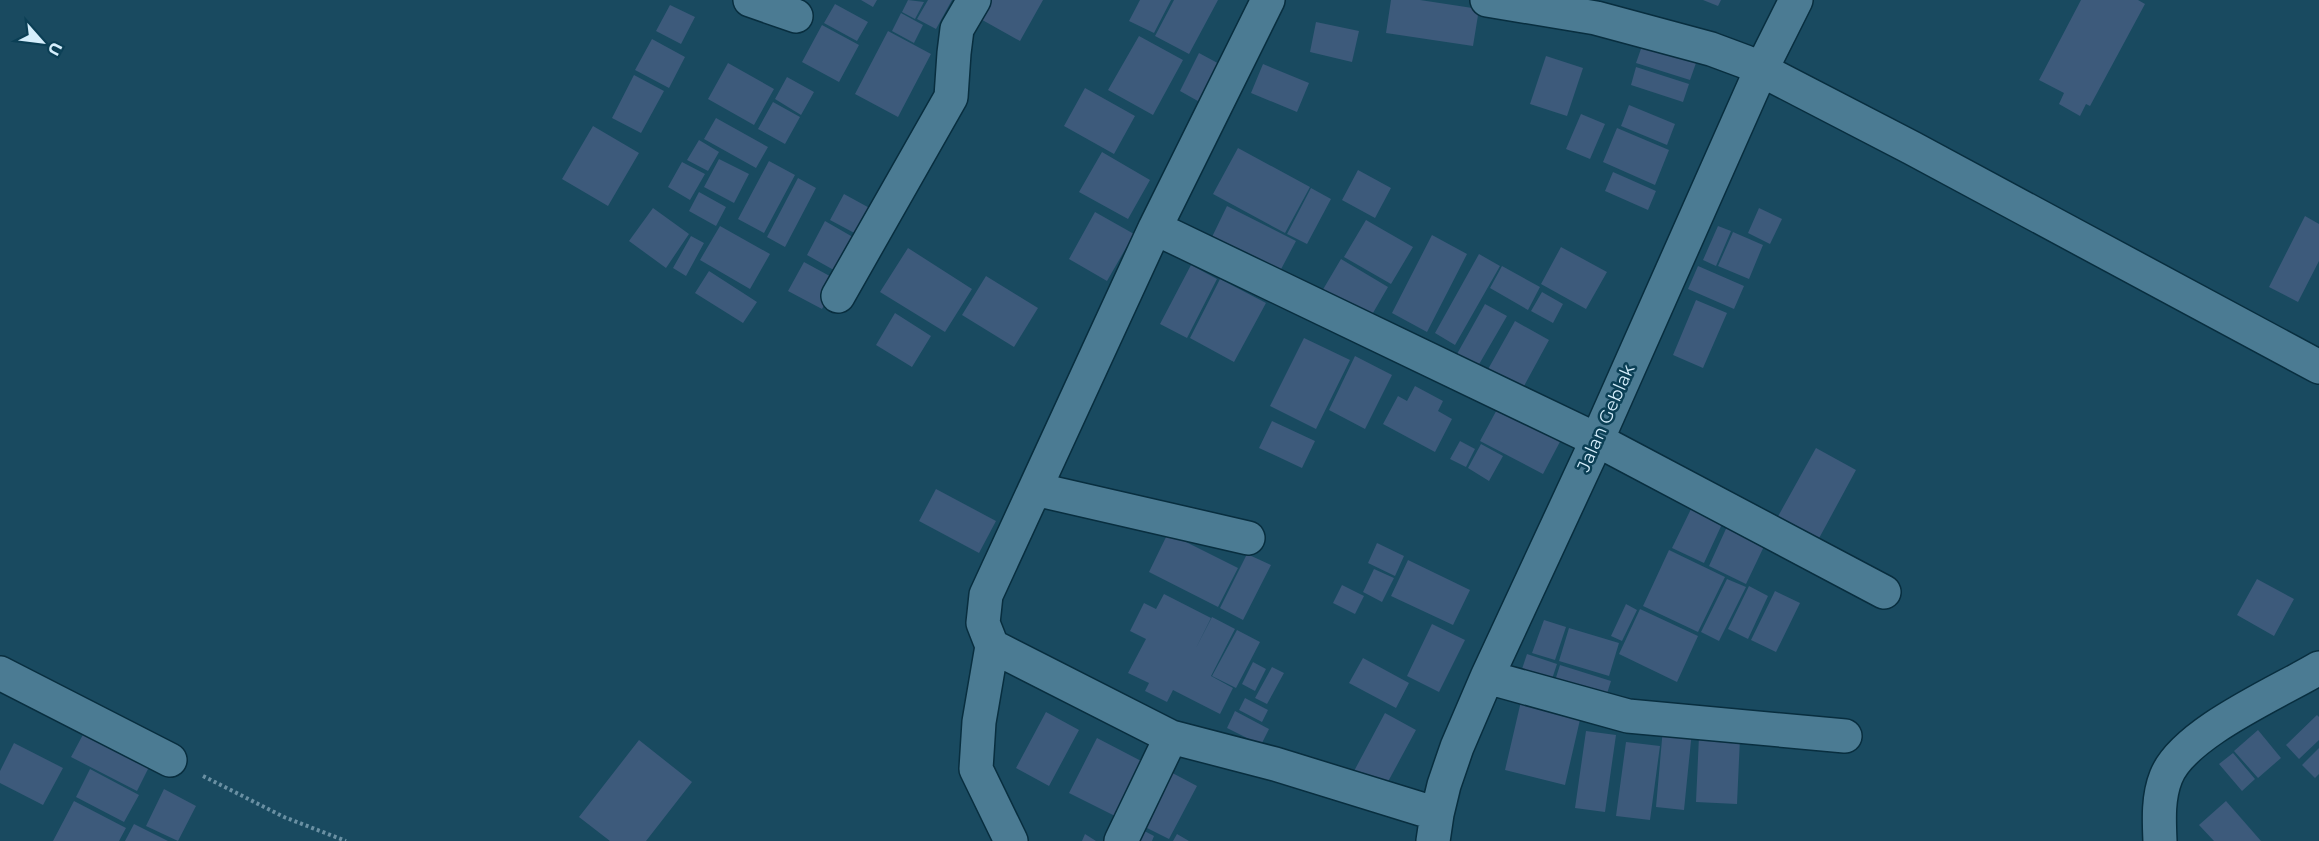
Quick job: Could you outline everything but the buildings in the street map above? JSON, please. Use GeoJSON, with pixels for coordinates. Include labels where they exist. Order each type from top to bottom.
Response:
{"type":"FeatureCollection","features":[{"type":"Feature","properties":{"kind":"street"},"geometry":{"type":"LineString","coordinates":[[750,0],[796,16]]}},
{"type":"Feature","properties":{"kind":"street"},"geometry":{"type":"LineString","coordinates":[[838,296],[951,97],[957,29],[974,0]]}},
{"type":"Feature","properties":{"kind":"street"},"geometry":{"type":"LineString","coordinates":[[1011,841],[976,769],[979,722],[992,646],[983,623],[986,595],[1155,228],[1268,0]]}},
{"type":"Feature","properties":{"kind":"street"},"geometry":{"type":"LineString","coordinates":[[1487,0],[1596,18],[1711,49],[1761,70],[1912,148],[2319,367]]}},
{"type":"Feature","properties":{"kind":"street","name":"Jalan Geblak"},"geometry":{"type":"LineString","coordinates":[[1435,827],[1457,747],[1487,677],[1597,440],[1761,70],[1796,0]]}},
{"type":"Feature","properties":{"kind":"street"},"geometry":{"type":"LineString","coordinates":[[1155,228],[1597,440],[1884,592]]}},
{"type":"Feature","properties":{"kind":"street"},"geometry":{"type":"LineString","coordinates":[[1035,489],[1248,538]]}},
{"type":"Feature","properties":{"kind":"street"},"geometry":{"type":"LineString","coordinates":[[992,646],[1171,737],[1275,764],[1435,827]]}},
{"type":"Feature","properties":{"kind":"street"},"geometry":{"type":"LineString","coordinates":[[2160,841],[2161,795],[2166,777],[2174,763],[2208,732],[2319,668]]}},
{"type":"Feature","properties":{"kind":"street"},"geometry":{"type":"LineString","coordinates":[[0,673],[170,760]]}},
{"type":"Feature","properties":{"kind":"street"},"geometry":{"type":"LineString","coordinates":[[1487,677],[1628,716],[1845,736]]}},
{"type":"Feature","properties":{"kind":"street"},"geometry":{"type":"LineString","coordinates":[[1121,841],[1171,737]]}},
{"type":"Feature","properties":{"kind":"path"},"geometry":{"type":"LineString","coordinates":[[170,760],[284,817],[346,841]]}}]}
